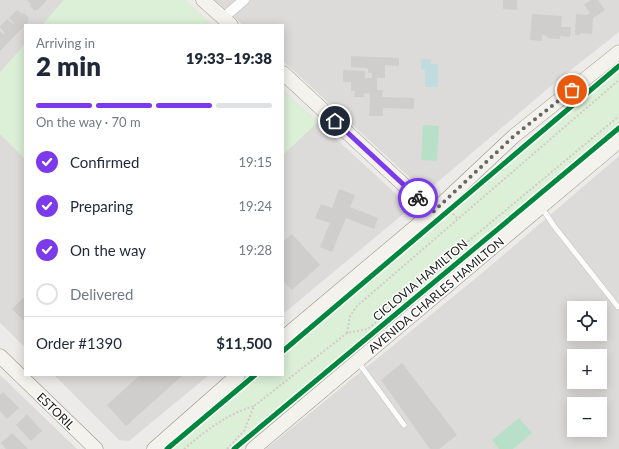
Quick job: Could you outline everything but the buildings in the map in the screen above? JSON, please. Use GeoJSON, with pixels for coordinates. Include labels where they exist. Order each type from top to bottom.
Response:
{"type":"FeatureCollection","features":[{"type":"Feature","properties":{"kind":"main road"},"geometry":{"type":"LineString","coordinates":[[203,0],[227,22]]}},
{"type":"Feature","properties":{"kind":"main road"},"geometry":{"type":"LineString","coordinates":[[284,337],[438,214],[514,136],[619,52]]}},
{"type":"Feature","properties":{"kind":"main road"},"geometry":{"type":"LineString","coordinates":[[284,74],[438,214]]}},
{"type":"Feature","properties":{"kind":"main road","name":"AVENIDA CHARLES HAMILTON"},"geometry":{"type":"LineString","coordinates":[[247,446],[357,361],[619,141]]}},
{"type":"Feature","properties":{"kind":"main road","name":"ESTORIL"},"geometry":{"type":"LineString","coordinates":[[0,356],[96,449]]}},
{"type":"Feature","properties":{"kind":"main road"},"geometry":{"type":"LineString","coordinates":[[154,449],[237,376]]}},
{"type":"Feature","properties":{"kind":"street"},"geometry":{"type":"LineString","coordinates":[[227,22],[244,0]]}},
{"type":"Feature","properties":{"kind":"lane"},"geometry":{"type":"LineString","coordinates":[[541,207],[554,226],[618,307]]}},
{"type":"Feature","properties":{"kind":"lane"},"geometry":{"type":"LineString","coordinates":[[357,361],[404,425]]}},
{"type":"Feature","properties":{"kind":"path"},"geometry":{"type":"LineString","coordinates":[[347,333],[350,316],[357,306],[619,80]]}},
{"type":"Feature","properties":{"kind":"path"},"geometry":{"type":"LineString","coordinates":[[184,449],[208,428],[235,412],[254,406],[347,333],[368,329],[459,249],[619,116]]}},
{"type":"Feature","properties":{"kind":"path"},"geometry":{"type":"LineString","coordinates":[[438,214],[455,205]]}},
{"type":"Feature","properties":{"kind":"path"},"geometry":{"type":"LineString","coordinates":[[227,449],[244,431],[254,406]]}},
{"type":"Feature","properties":{"kind":"path"},"geometry":{"type":"LineString","coordinates":[[234,449],[247,446]]}},
{"type":"Feature","properties":{"kind":"shaded area"},"geometry":{"type":"Polygon","coordinates":[[[0,0],[185,0],[211,24],[24,24],[24,346],[0,323],[0,0]]]}},
{"type":"Feature","properties":{"kind":"shaded area"},"geometry":{"type":"Polygon","coordinates":[[[215,0],[619,0],[619,32],[558,80],[433,186],[420,187],[284,62],[284,24],[242,24],[215,0]]]}},
{"type":"Feature","properties":{"kind":"shaded area"},"geometry":{"type":"Polygon","coordinates":[[[284,91],[408,205],[408,210],[284,313],[284,91]]]}},
{"type":"Feature","properties":{"kind":"shaded area"},"geometry":{"type":"Polygon","coordinates":[[[619,156],[619,449],[266,449],[481,274],[619,156]]]}},
{"type":"Feature","properties":{"kind":"shaded area"},"geometry":{"type":"Polygon","coordinates":[[[0,375],[77,449],[0,449],[0,375]]]}},
{"type":"Feature","properties":{"kind":"shaded area"},"geometry":{"type":"Polygon","coordinates":[[[55,376],[208,376],[129,441],[119,440],[55,376]]]}},
{"type":"Feature","properties":{"kind":"green space"},"geometry":{"type":"Polygon","coordinates":[[[64,0],[185,0],[211,24],[43,24],[64,0]]]}},
{"type":"Feature","properties":{"kind":"green space"},"geometry":{"type":"Polygon","coordinates":[[[24,45],[24,158],[0,134],[0,72],[24,45]]]}},
{"type":"Feature","properties":{"kind":"green space"},"geometry":{"type":"Polygon","coordinates":[[[619,64],[619,131],[276,422],[241,449],[165,449],[254,376],[284,376],[284,350],[349,298],[521,147],[619,64]]]}},
{"type":"Feature","properties":{"kind":"green space"},"geometry":{"type":"Polygon","coordinates":[[[284,91],[318,122],[284,154],[284,91]]]}},
{"type":"Feature","properties":{"kind":"green space"},"geometry":{"type":"Polygon","coordinates":[[[423,125],[439,126],[437,161],[421,160],[423,125]]]}},
{"type":"Feature","properties":{"kind":"green space"},"geometry":{"type":"Polygon","coordinates":[[[519,418],[532,433],[513,449],[499,449],[492,440],[519,418]]]}},
{"type":"Feature","properties":{"kind":"water"},"geometry":{"type":"Polygon","coordinates":[[[421,59],[431,59],[431,64],[438,64],[438,87],[425,87],[425,70],[421,70],[421,59]]]}},
{"type":"Feature","properties":{"kind":"cycle path"},"geometry":{"type":"LineString","coordinates":[[284,350],[619,66]]}},
{"type":"Feature","properties":{"kind":"cycle path","name":"CICLOVIA HAMILTON"},"geometry":{"type":"LineString","coordinates":[[234,449],[619,128]]}},
{"type":"Feature","properties":{"kind":"cycle path"},"geometry":{"type":"LineString","coordinates":[[167,449],[254,376]]}},
{"type":"Feature","properties":{"kind":"way so far"},"geometry":{"type":"LineString","coordinates":[[418,198],[433,212],[514,136],[572,90]]}},
{"type":"Feature","properties":{"kind":"route"},"geometry":{"type":"LineString","coordinates":[[335,121],[418,198]]}}]}
